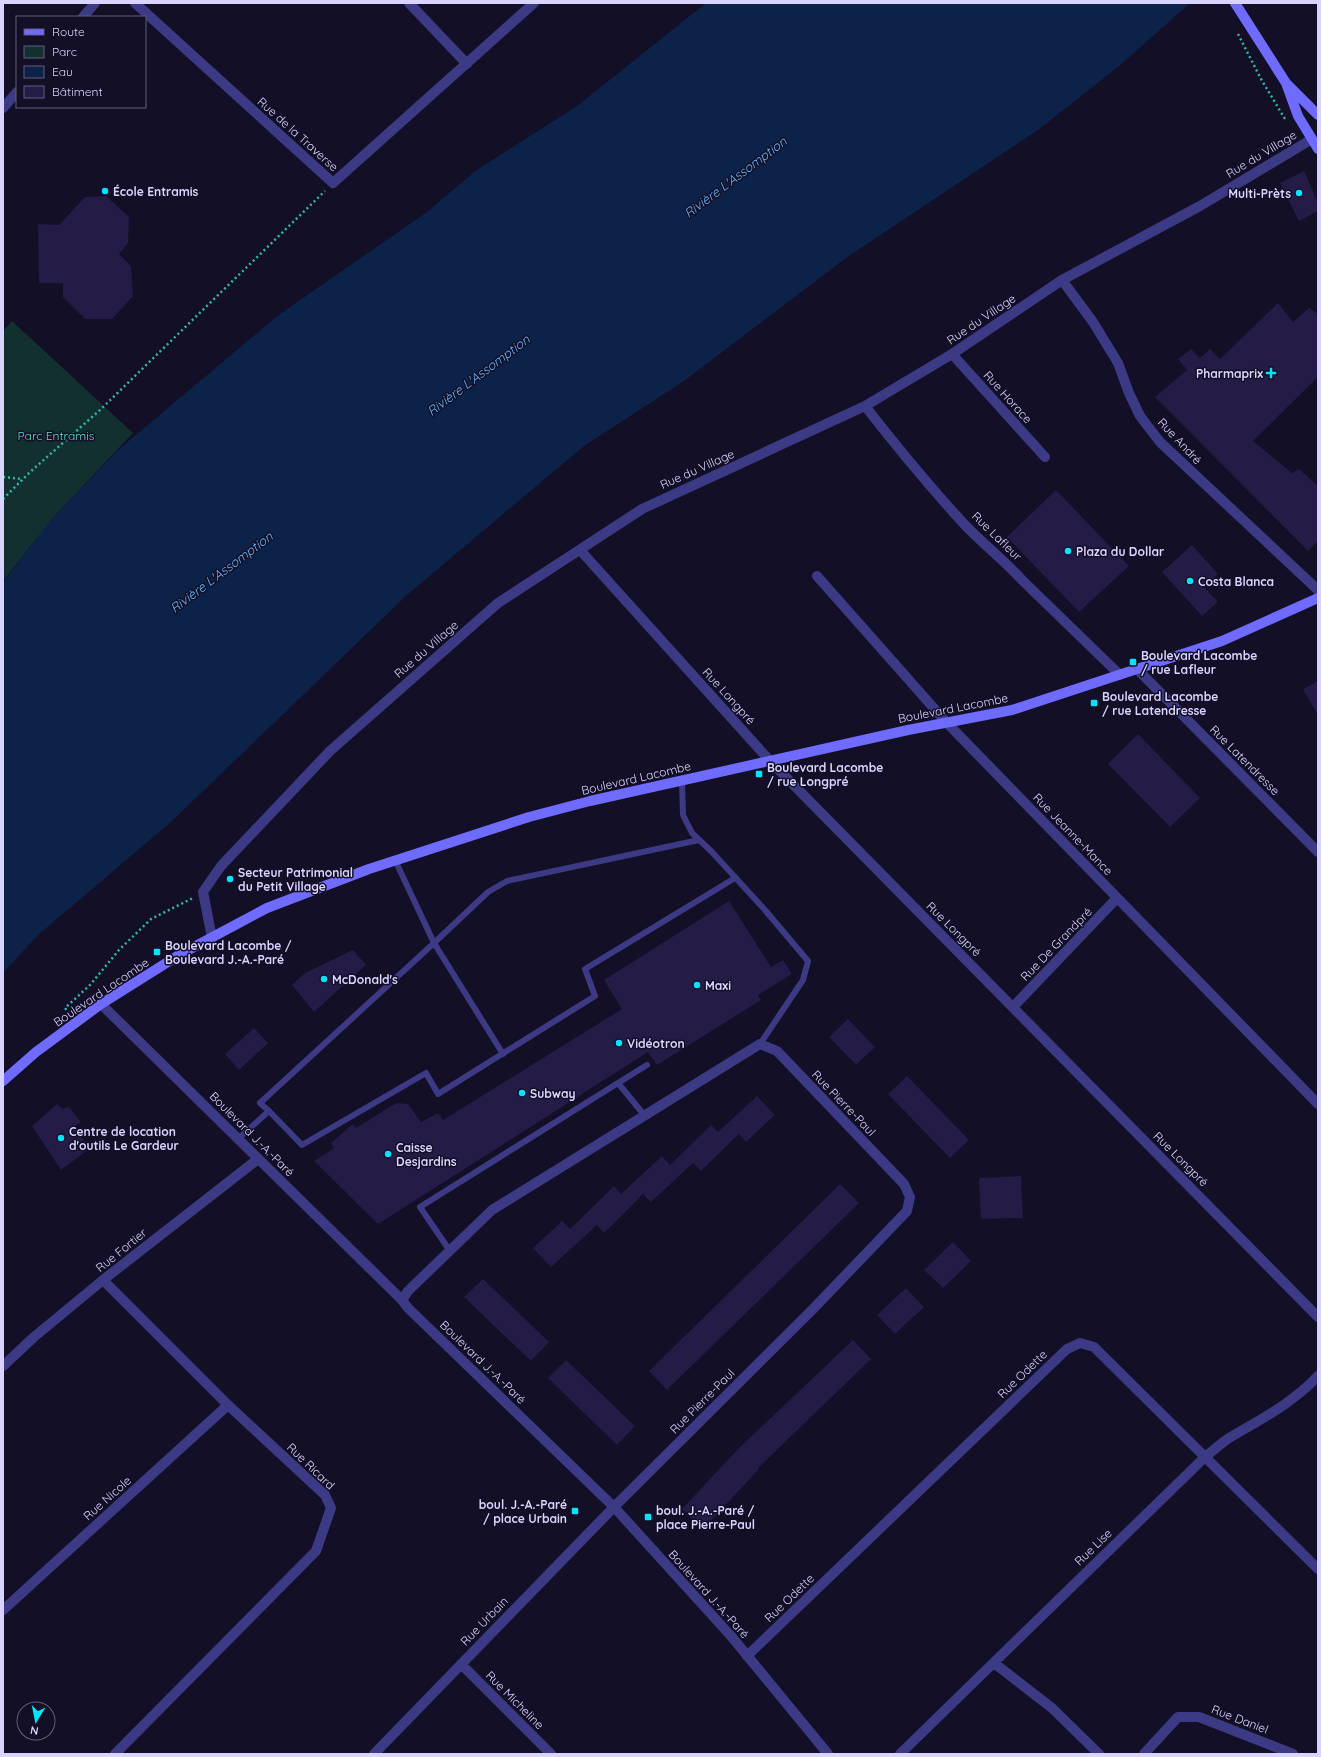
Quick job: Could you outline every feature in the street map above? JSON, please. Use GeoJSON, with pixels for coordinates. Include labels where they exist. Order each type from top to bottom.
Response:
{"type":"FeatureCollection","features":[{"type":"Feature","properties":{"kind":"main road"},"geometry":{"type":"LineString","coordinates":[[1235,3],[1286,83],[1298,116],[1318,149]]}},
{"type":"Feature","properties":{"kind":"main road"},"geometry":{"type":"LineString","coordinates":[[1286,83],[1312,107],[1318,115]]}},
{"type":"Feature","properties":{"kind":"main road","name":"Boulevard Lacombe"},"geometry":{"type":"LineString","coordinates":[[3,1081],[36,1052],[101,1004],[179,955],[267,908],[395,860],[529,817],[908,730],[1012,710],[1138,670],[1222,641],[1318,598]]}},
{"type":"Feature","properties":{"kind":"street"},"geometry":{"type":"LineString","coordinates":[[84,16],[95,3]]}},
{"type":"Feature","properties":{"kind":"street","name":"Rue de la Traverse"},"geometry":{"type":"LineString","coordinates":[[135,3],[333,183],[534,3]]}},
{"type":"Feature","properties":{"kind":"street"},"geometry":{"type":"LineString","coordinates":[[409,3],[467,64]]}},
{"type":"Feature","properties":{"kind":"street"},"geometry":{"type":"LineString","coordinates":[[3,108],[16,93]]}},
{"type":"Feature","properties":{"kind":"street","name":"Rue du Village"},"geometry":{"type":"LineString","coordinates":[[203,892],[221,866],[330,751],[498,603],[642,509],[866,406],[952,354],[1062,280],[1200,206],[1312,139]]}},
{"type":"Feature","properties":{"kind":"street","name":"Rue André"},"geometry":{"type":"LineString","coordinates":[[1062,280],[1093,322],[1118,363],[1129,393],[1140,416],[1160,442],[1318,590]]}},
{"type":"Feature","properties":{"kind":"street","name":"Rue Horace"},"geometry":{"type":"LineString","coordinates":[[952,354],[1045,457]]}},
{"type":"Feature","properties":{"kind":"street","name":"Rue Lafleur"},"geometry":{"type":"LineString","coordinates":[[866,406],[896,445],[965,525],[1008,563],[1022,580],[1120,675]]}},
{"type":"Feature","properties":{"kind":"street","name":"Rue Longpré"},"geometry":{"type":"LineString","coordinates":[[580,550],[770,761],[1318,1317]]}},
{"type":"Feature","properties":{"kind":"street","name":"Rue Jeanne-Mance"},"geometry":{"type":"LineString","coordinates":[[817,576],[947,723],[1318,1104]]}},
{"type":"Feature","properties":{"kind":"street","name":"Rue Latendresse"},"geometry":{"type":"LineString","coordinates":[[1138,670],[1318,852]]}},
{"type":"Feature","properties":{"kind":"street"},"geometry":{"type":"LineString","coordinates":[[203,892],[212,938]]}},
{"type":"Feature","properties":{"kind":"street","name":"Rue De Grandpré"},"geometry":{"type":"LineString","coordinates":[[1013,1007],[1117,898]]}},
{"type":"Feature","properties":{"kind":"street","name":"Boulevard J.-A.-Paré"},"geometry":{"type":"LineString","coordinates":[[101,1004],[402,1300],[408,1308],[614,1507],[731,1636],[828,1754]]}},
{"type":"Feature","properties":{"kind":"street"},"geometry":{"type":"LineString","coordinates":[[402,1300],[408,1292],[492,1210],[760,1044]]}},
{"type":"Feature","properties":{"kind":"street","name":"Rue Pierre-Paul"},"geometry":{"type":"LineString","coordinates":[[614,1507],[812,1309],[907,1211],[910,1197],[904,1184],[777,1051],[760,1044]]}},
{"type":"Feature","properties":{"kind":"street","name":"Rue Fortier"},"geometry":{"type":"LineString","coordinates":[[3,1366],[34,1337],[103,1280],[258,1159]]}},
{"type":"Feature","properties":{"kind":"street","name":"Rue Ricard"},"geometry":{"type":"LineString","coordinates":[[103,1280],[228,1405],[325,1495],[330,1508],[316,1551],[115,1754]]}},
{"type":"Feature","properties":{"kind":"street","name":"Rue Odette"},"geometry":{"type":"LineString","coordinates":[[747,1656],[1067,1348],[1080,1343],[1094,1347],[1318,1569]]}},
{"type":"Feature","properties":{"kind":"street","name":"Rue Lise"},"geometry":{"type":"LineString","coordinates":[[900,1754],[1205,1457],[1228,1439],[1272,1414],[1300,1394],[1318,1376]]}},
{"type":"Feature","properties":{"kind":"street","name":"Rue Nicole"},"geometry":{"type":"LineString","coordinates":[[3,1610],[228,1405]]}},
{"type":"Feature","properties":{"kind":"street","name":"Rue Urbain"},"geometry":{"type":"LineString","coordinates":[[374,1754],[614,1507]]}},
{"type":"Feature","properties":{"kind":"street"},"geometry":{"type":"LineString","coordinates":[[994,1663],[1052,1708],[1099,1754]]}},
{"type":"Feature","properties":{"kind":"street","name":"Rue Micheline"},"geometry":{"type":"LineString","coordinates":[[461,1664],[551,1754]]}},
{"type":"Feature","properties":{"kind":"street","name":"Rue Daniel"},"geometry":{"type":"LineString","coordinates":[[1144,1754],[1178,1717],[1199,1718],[1293,1754]]}},
{"type":"Feature","properties":{"kind":"lane"},"geometry":{"type":"LineString","coordinates":[[682,781],[683,814],[692,833],[735,878],[808,961],[803,980],[760,1044]]}},
{"type":"Feature","properties":{"kind":"lane"},"geometry":{"type":"LineString","coordinates":[[699,840],[507,881],[488,892],[434,944],[260,1103],[302,1145],[426,1073],[438,1094],[595,996],[585,969],[735,878]]}},
{"type":"Feature","properties":{"kind":"lane"},"geometry":{"type":"LineString","coordinates":[[395,860],[434,944],[503,1054]]}},
{"type":"Feature","properties":{"kind":"lane"},"geometry":{"type":"LineString","coordinates":[[450,1251],[420,1207],[647,1065]]}},
{"type":"Feature","properties":{"kind":"lane"},"geometry":{"type":"LineString","coordinates":[[618,1083],[645,1116]]}},
{"type":"Feature","properties":{"kind":"lane"},"geometry":{"type":"LineString","coordinates":[[238,1139],[269,1111]]}},
{"type":"Feature","properties":{"kind":"path"},"geometry":{"type":"LineString","coordinates":[[1243,43],[1261,79],[1288,126]]}},
{"type":"Feature","properties":{"kind":"path"},"geometry":{"type":"LineString","coordinates":[[3,499],[100,410],[333,183]]}},
{"type":"Feature","properties":{"kind":"path"},"geometry":{"type":"LineString","coordinates":[[3,477],[22,480]]}},
{"type":"Feature","properties":{"kind":"path"},"geometry":{"type":"LineString","coordinates":[[75,1024],[65,1008],[90,985],[119,950],[151,919],[203,892]]}},
{"type":"Feature","properties":{"kind":"green space","name":"Parc Entramis"},"geometry":{"type":"Polygon","coordinates":[[[12,321],[133,433],[52,519],[3,581],[3,331],[12,321]]]}},
{"type":"Feature","properties":{"kind":"water","name":"Rivière L'Assomption"},"geometry":{"type":"Polygon","coordinates":[[[706,3],[1190,3],[1118,67],[1038,130],[846,258],[684,381],[584,446],[407,595],[171,822],[38,935],[3,973],[3,582],[50,521],[119,449],[280,314],[427,212],[478,169],[577,106],[706,3]]]}},
{"type":"Feature","properties":{"kind":"building","name":"Multi-Prèts"},"geometry":{"type":"Polygon","coordinates":[[[1304,171],[1318,203],[1318,211],[1299,221],[1280,183],[1304,171]]]}},
{"type":"Feature","properties":{"kind":"building"},"geometry":{"type":"Polygon","coordinates":[[[106,196],[129,217],[128,243],[119,254],[131,266],[133,296],[112,319],[85,319],[63,297],[63,283],[39,283],[38,224],[59,225],[85,197],[106,196]]]}},
{"type":"Feature","properties":{"kind":"building"},"geometry":{"type":"Polygon","coordinates":[[[1278,303],[1293,322],[1309,308],[1318,314],[1318,377],[1253,441],[1292,473],[1299,469],[1318,486],[1318,541],[1308,551],[1155,397],[1187,370],[1178,359],[1191,349],[1200,358],[1210,349],[1220,359],[1278,303]]]}},
{"type":"Feature","properties":{"kind":"building","name":"Plaza du Dollar"},"geometry":{"type":"Polygon","coordinates":[[[1056,490],[1129,566],[1079,612],[1007,537],[1056,490]]]}},
{"type":"Feature","properties":{"kind":"building","name":"Costa Blanca"},"geometry":{"type":"Polygon","coordinates":[[[1192,545],[1218,574],[1204,587],[1218,602],[1202,616],[1162,572],[1192,545]]]}},
{"type":"Feature","properties":{"kind":"building"},"geometry":{"type":"Polygon","coordinates":[[[1318,681],[1318,715],[1303,689],[1318,681]]]}},
{"type":"Feature","properties":{"kind":"building"},"geometry":{"type":"Polygon","coordinates":[[[1138,734],[1200,798],[1170,827],[1108,764],[1138,734]]]}},
{"type":"Feature","properties":{"kind":"building"},"geometry":{"type":"Polygon","coordinates":[[[729,901],[771,967],[783,960],[792,974],[758,995],[761,1000],[657,1065],[648,1052],[378,1224],[314,1161],[334,1148],[331,1143],[353,1124],[356,1128],[396,1103],[408,1104],[421,1122],[438,1113],[443,1120],[622,1009],[604,980],[729,901]]]}},
{"type":"Feature","properties":{"kind":"building","name":"McDonald's"},"geometry":{"type":"Polygon","coordinates":[[[353,950],[366,965],[314,1012],[292,985],[305,973],[353,950]]]}},
{"type":"Feature","properties":{"kind":"building"},"geometry":{"type":"Polygon","coordinates":[[[848,1019],[875,1047],[856,1065],[829,1037],[848,1019]]]}},
{"type":"Feature","properties":{"kind":"building"},"geometry":{"type":"Polygon","coordinates":[[[254,1028],[268,1043],[239,1070],[225,1054],[254,1028]]]}},
{"type":"Feature","properties":{"kind":"building"},"geometry":{"type":"Polygon","coordinates":[[[907,1076],[969,1140],[950,1158],[888,1094],[907,1076]]]}},
{"type":"Feature","properties":{"kind":"building"},"geometry":{"type":"Polygon","coordinates":[[[757,1096],[775,1115],[746,1142],[739,1134],[701,1171],[693,1163],[651,1202],[643,1194],[604,1233],[597,1225],[551,1267],[533,1248],[562,1221],[570,1229],[614,1186],[621,1194],[662,1156],[670,1165],[711,1125],[718,1132],[757,1096]]]}},
{"type":"Feature","properties":{"kind":"building","name":"Centre de location d'outils Le Gardeur"},"geometry":{"type":"Polygon","coordinates":[[[57,1104],[63,1109],[69,1107],[81,1122],[75,1126],[89,1149],[61,1170],[32,1126],[57,1104]]]}},
{"type":"Feature","properties":{"kind":"building"},"geometry":{"type":"Polygon","coordinates":[[[1021,1176],[1023,1218],[981,1219],[979,1178],[1021,1176]]]}},
{"type":"Feature","properties":{"kind":"building"},"geometry":{"type":"Polygon","coordinates":[[[840,1184],[859,1203],[667,1390],[649,1371],[840,1184]]]}},
{"type":"Feature","properties":{"kind":"building"},"geometry":{"type":"Polygon","coordinates":[[[953,1242],[971,1261],[943,1288],[924,1270],[953,1242]]]}},
{"type":"Feature","properties":{"kind":"building"},"geometry":{"type":"Polygon","coordinates":[[[483,1279],[549,1342],[531,1361],[464,1297],[483,1279]]]}},
{"type":"Feature","properties":{"kind":"building"},"geometry":{"type":"Polygon","coordinates":[[[906,1288],[924,1307],[895,1334],[877,1315],[906,1288]]]}},
{"type":"Feature","properties":{"kind":"building"},"geometry":{"type":"Polygon","coordinates":[[[853,1340],[871,1359],[758,1468],[759,1469],[703,1529],[682,1509],[738,1449],[853,1340]]]}},
{"type":"Feature","properties":{"kind":"building"},"geometry":{"type":"Polygon","coordinates":[[[566,1360],[635,1426],[617,1445],[548,1378],[566,1360]]]}},
{"type":"Feature","properties":{"kind":"place","name":"École Entramis"},"geometry":{"type":"Point","coordinates":[105,191]}},
{"type":"Feature","properties":{"kind":"place","name":"Multi-Prèts"},"geometry":{"type":"Point","coordinates":[1299,193]}},
{"type":"Feature","properties":{"kind":"place","name":"Pharmaprix"},"geometry":{"type":"Point","coordinates":[1271,373]}},
{"type":"Feature","properties":{"kind":"place","name":"Plaza du Dollar"},"geometry":{"type":"Point","coordinates":[1068,551]}},
{"type":"Feature","properties":{"kind":"place","name":"Costa Blanca"},"geometry":{"type":"Point","coordinates":[1190,581]}},
{"type":"Feature","properties":{"kind":"place","name":"Boulevard Lacombe / rue Lafleur"},"geometry":{"type":"Point","coordinates":[1133,662]}},
{"type":"Feature","properties":{"kind":"place","name":"Boulevard Lacombe / rue Latendresse"},"geometry":{"type":"Point","coordinates":[1094,703]}},
{"type":"Feature","properties":{"kind":"place","name":"Boulevard Lacombe / rue Longpré"},"geometry":{"type":"Point","coordinates":[759,774]}},
{"type":"Feature","properties":{"kind":"place","name":"Secteur Patrimonial du Petit Village"},"geometry":{"type":"Point","coordinates":[230,879]}},
{"type":"Feature","properties":{"kind":"place","name":"Boulevard Lacombe / Boulevard J.-A.-Paré"},"geometry":{"type":"Point","coordinates":[157,952]}},
{"type":"Feature","properties":{"kind":"place","name":"McDonald's"},"geometry":{"type":"Point","coordinates":[324,979]}},
{"type":"Feature","properties":{"kind":"place","name":"Maxi"},"geometry":{"type":"Point","coordinates":[697,985]}},
{"type":"Feature","properties":{"kind":"place","name":"Vidéotron"},"geometry":{"type":"Point","coordinates":[619,1043]}},
{"type":"Feature","properties":{"kind":"place","name":"Subway"},"geometry":{"type":"Point","coordinates":[522,1093]}},
{"type":"Feature","properties":{"kind":"place","name":"Centre de location d'outils Le Gardeur"},"geometry":{"type":"Point","coordinates":[61,1138]}},
{"type":"Feature","properties":{"kind":"place","name":"Caisse Desjardins"},"geometry":{"type":"Point","coordinates":[388,1154]}},
{"type":"Feature","properties":{"kind":"place","name":"boul. J.-A.-Paré / place Urbain"},"geometry":{"type":"Point","coordinates":[575,1511]}},
{"type":"Feature","properties":{"kind":"place","name":"boul. J.-A.-Paré / place Pierre-Paul"},"geometry":{"type":"Point","coordinates":[648,1517]}}]}
